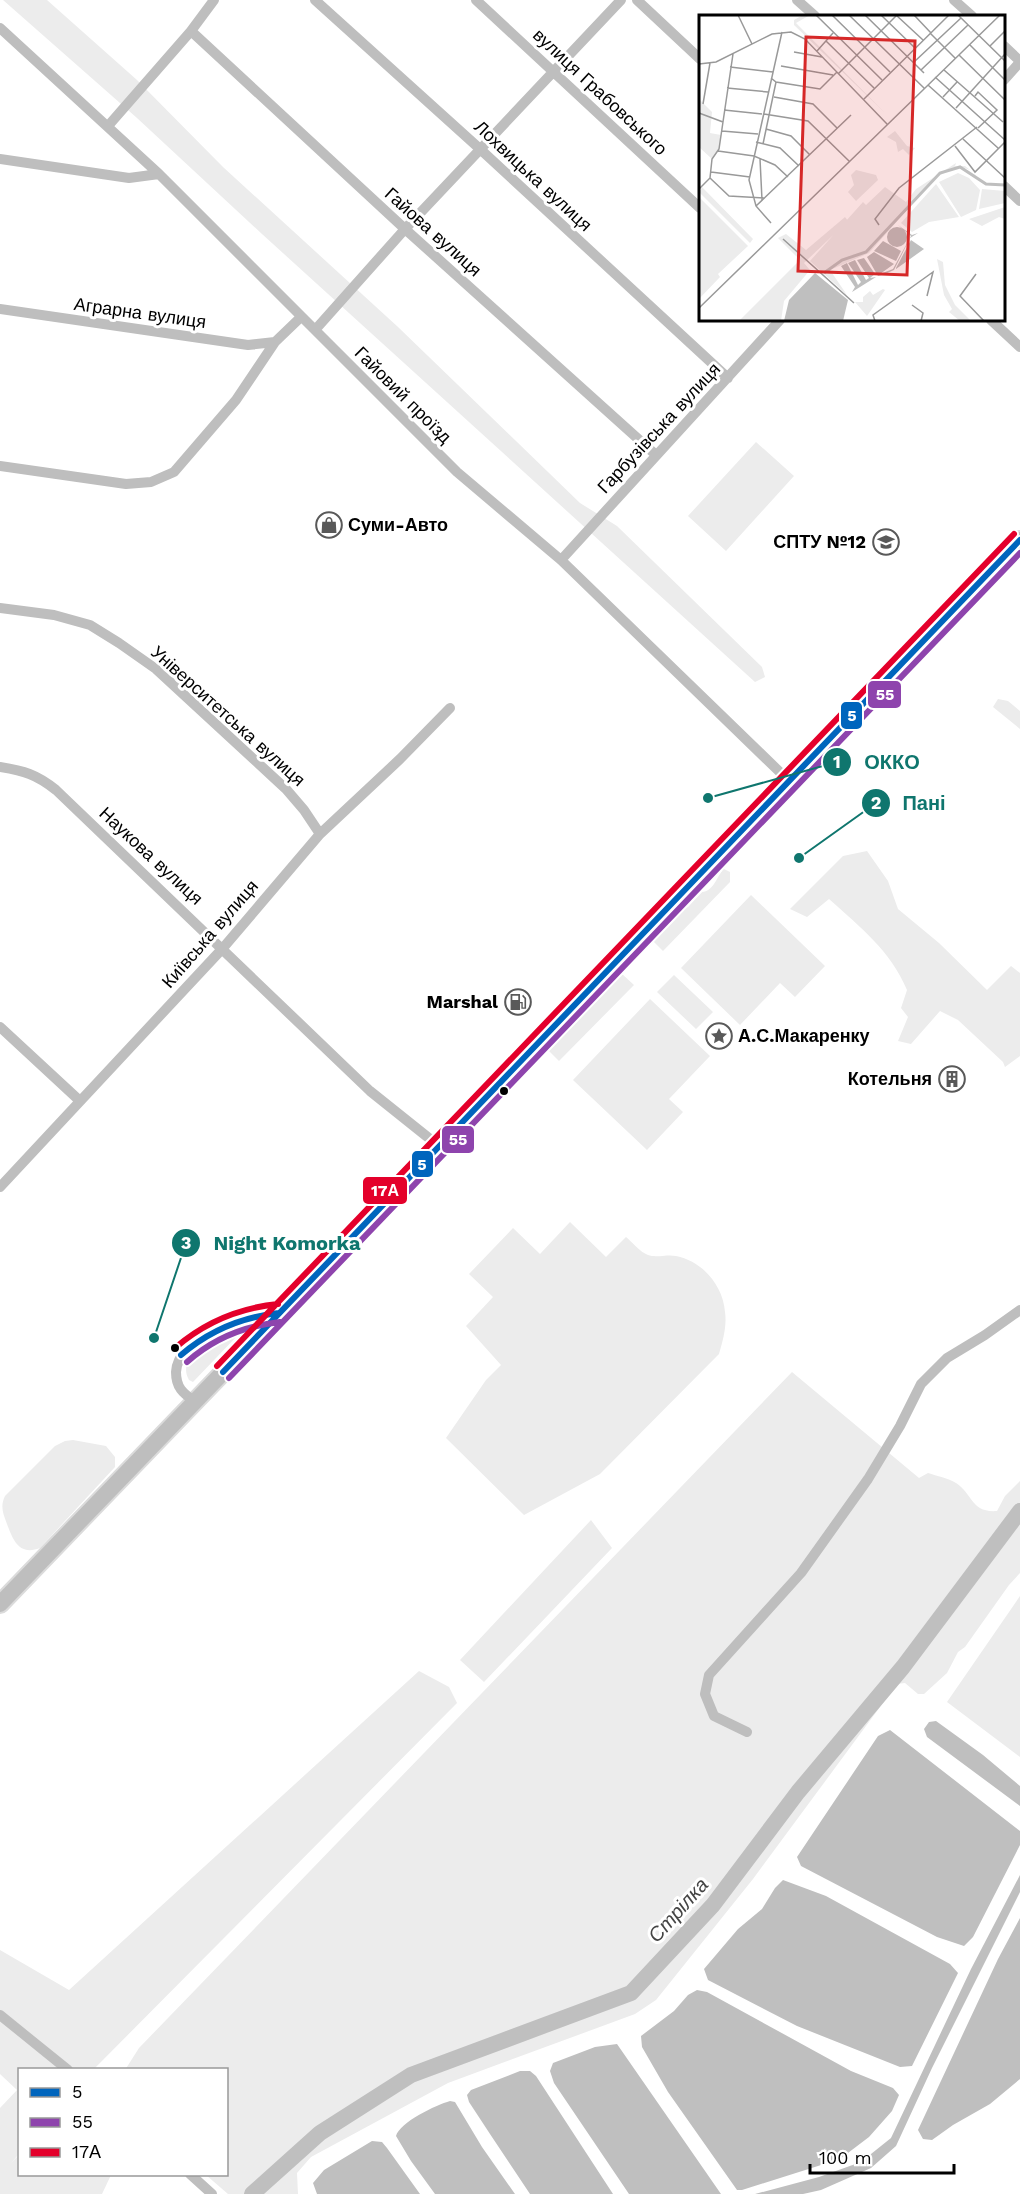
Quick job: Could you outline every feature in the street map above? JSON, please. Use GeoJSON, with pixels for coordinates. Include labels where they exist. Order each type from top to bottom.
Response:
{"type":"FeatureCollection","features":[{"type":"Feature","properties":{"kind":"main road"},"geometry":{"type":"LineString","coordinates":[[0,1604],[1020,540]]}},
{"type":"Feature","properties":{"kind":"street"},"geometry":{"type":"LineString","coordinates":[[108,126],[214,0]]}},
{"type":"Feature","properties":{"kind":"street","name":"Лохвицька вулиця"},"geometry":{"type":"LineString","coordinates":[[315,0],[728,378]]}},
{"type":"Feature","properties":{"kind":"street","name":"вулиця Грабовського"},"geometry":{"type":"LineString","coordinates":[[476,0],[699,207]]}},
{"type":"Feature","properties":{"kind":"street"},"geometry":{"type":"LineString","coordinates":[[315,330],[405,229],[621,0]]}},
{"type":"Feature","properties":{"kind":"street"},"geometry":{"type":"LineString","coordinates":[[637,0],[699,58]]}},
{"type":"Feature","properties":{"kind":"street"},"geometry":{"type":"LineString","coordinates":[[797,0],[814,15]]}},
{"type":"Feature","properties":{"kind":"street"},"geometry":{"type":"LineString","coordinates":[[954,0],[971,15]]}},
{"type":"Feature","properties":{"kind":"street","name":"Гайовий проїзд"},"geometry":{"type":"LineString","coordinates":[[0,28],[159,174],[457,472],[561,560],[788,780]]}},
{"type":"Feature","properties":{"kind":"street","name":"Гайова вулиця"},"geometry":{"type":"LineString","coordinates":[[190,31],[656,455]]}},
{"type":"Feature","properties":{"kind":"street"},"geometry":{"type":"LineString","coordinates":[[1005,47],[1020,61],[1005,79]]}},
{"type":"Feature","properties":{"kind":"street"},"geometry":{"type":"LineString","coordinates":[[0,159],[129,178],[159,174]]}},
{"type":"Feature","properties":{"kind":"street"},"geometry":{"type":"LineString","coordinates":[[1005,187],[1020,199]]}},
{"type":"Feature","properties":{"kind":"street","name":"Аграрна вулиця"},"geometry":{"type":"LineString","coordinates":[[0,309],[249,345],[274,342]]}},
{"type":"Feature","properties":{"kind":"street"},"geometry":{"type":"LineString","coordinates":[[0,465],[126,484],[151,482],[174,472],[236,400],[274,342],[300,317]]}},
{"type":"Feature","properties":{"kind":"street","name":"Гарбузівська вулиця"},"geometry":{"type":"LineString","coordinates":[[561,560],[779,321]]}},
{"type":"Feature","properties":{"kind":"street"},"geometry":{"type":"LineString","coordinates":[[993,321],[1020,347]]}},
{"type":"Feature","properties":{"kind":"street","name":"Університетська вулиця"},"geometry":{"type":"LineString","coordinates":[[0,608],[54,615],[90,625],[156,669],[286,789],[320,834]]}},
{"type":"Feature","properties":{"kind":"street","name":"Київська вулиця"},"geometry":{"type":"LineString","coordinates":[[0,1187],[223,948],[320,834],[400,759],[450,708]]}},
{"type":"Feature","properties":{"kind":"street","name":"Наукова вулиця"},"geometry":{"type":"LineString","coordinates":[[0,767],[28,772],[56,790],[370,1091],[440,1147]]}},
{"type":"Feature","properties":{"kind":"street"},"geometry":{"type":"LineString","coordinates":[[0,1027],[80,1101]]}},
{"type":"Feature","properties":{"kind":"street"},"geometry":{"type":"LineString","coordinates":[[747,1732],[714,1716],[705,1694],[709,1675],[801,1574],[868,1479],[900,1426],[921,1384],[947,1358],[1020,1310]]}},
{"type":"Feature","properties":{"kind":"street"},"geometry":{"type":"LineString","coordinates":[[195,1401],[180,1392],[176,1369],[181,1355],[207,1335],[225,1326],[261,1314],[279,1313]]}},
{"type":"Feature","properties":{"kind":"street"},"geometry":{"type":"LineString","coordinates":[[0,2015],[66,2068]]}},
{"type":"Feature","properties":{"kind":"street"},"geometry":{"type":"LineString","coordinates":[[191,2176],[212,2194]]}},
{"type":"Feature","properties":{"kind":"shaded area"},"geometry":{"type":"Polygon","coordinates":[[[3,0],[47,0],[137,80],[223,167],[398,327],[580,503],[617,526],[762,667],[765,677],[755,682],[137,118],[3,0]]]}},
{"type":"Feature","properties":{"kind":"shaded area"},"geometry":{"type":"Polygon","coordinates":[[[756,442],[794,476],[726,551],[688,516],[756,442]]]}},
{"type":"Feature","properties":{"kind":"shaded area"},"geometry":{"type":"Polygon","coordinates":[[[998,699],[1008,701],[1020,711],[1020,729],[993,707],[998,699]]]}},
{"type":"Feature","properties":{"kind":"shaded area"},"geometry":{"type":"Polygon","coordinates":[[[867,851],[888,881],[898,909],[939,943],[987,990],[1011,966],[1020,973],[1020,1056],[1005,1067],[1003,1062],[958,1020],[940,1011],[911,1044],[898,1041],[908,1017],[901,1008],[907,990],[883,951],[829,899],[807,917],[790,909],[843,856],[867,851]]]}},
{"type":"Feature","properties":{"kind":"shaded area"},"geometry":{"type":"Polygon","coordinates":[[[722,868],[730,872],[730,882],[663,951],[652,940],[678,911],[688,907],[702,892],[712,887],[722,868]]]}},
{"type":"Feature","properties":{"kind":"shaded area"},"geometry":{"type":"Polygon","coordinates":[[[751,895],[825,966],[795,997],[780,983],[740,1025],[681,968],[751,895]]]}},
{"type":"Feature","properties":{"kind":"shaded area"},"geometry":{"type":"Polygon","coordinates":[[[621,973],[634,985],[559,1061],[547,1049],[621,973]]]}},
{"type":"Feature","properties":{"kind":"shaded area"},"geometry":{"type":"Polygon","coordinates":[[[674,975],[713,1012],[696,1029],[657,992],[674,975]]]}},
{"type":"Feature","properties":{"kind":"shaded area"},"geometry":{"type":"Polygon","coordinates":[[[650,999],[710,1056],[669,1099],[683,1112],[647,1150],[573,1080],[650,999]]]}},
{"type":"Feature","properties":{"kind":"shaded area"},"geometry":{"type":"Polygon","coordinates":[[[570,1222],[606,1257],[626,1237],[648,1255],[676,1256],[694,1263],[710,1276],[720,1293],[725,1317],[724,1333],[719,1354],[600,1474],[524,1515],[446,1438],[486,1380],[501,1365],[466,1326],[493,1297],[469,1274],[513,1228],[540,1254],[570,1222]]]}},
{"type":"Feature","properties":{"kind":"shaded area"},"geometry":{"type":"Polygon","coordinates":[[[238,1332],[239,1334],[193,1382],[189,1380],[186,1371],[193,1355],[238,1332]]]}},
{"type":"Feature","properties":{"kind":"shaded area"},"geometry":{"type":"Polygon","coordinates":[[[792,1372],[919,1478],[928,1473],[953,1481],[962,1487],[973,1502],[982,1509],[997,1511],[1005,1496],[1020,1481],[1020,1573],[965,1647],[958,1652],[947,1673],[924,1694],[918,1694],[905,1683],[897,1684],[753,1879],[656,2000],[635,2014],[448,2083],[311,2157],[297,2173],[298,2194],[228,2194],[207,2176],[228,2176],[228,2068],[126,2068],[139,2048],[792,1372]]]}},
{"type":"Feature","properties":{"kind":"shaded area"},"geometry":{"type":"Polygon","coordinates":[[[73,1440],[106,1446],[115,1457],[115,1467],[40,1548],[27,1550],[22,1548],[9,1530],[2,1507],[3,1500],[55,1446],[73,1440]]]}},
{"type":"Feature","properties":{"kind":"shaded area"},"geometry":{"type":"Polygon","coordinates":[[[591,1520],[612,1548],[484,1682],[460,1660],[591,1520]]]}},
{"type":"Feature","properties":{"kind":"shaded area"},"geometry":{"type":"Polygon","coordinates":[[[1020,1596],[1020,1757],[947,1702],[1020,1596]]]}},
{"type":"Feature","properties":{"kind":"shaded area"},"geometry":{"type":"Polygon","coordinates":[[[419,1671],[449,1687],[457,1703],[95,2068],[18,2068],[18,2155],[11,2163],[18,2156],[18,2176],[111,2176],[102,2194],[0,2194],[0,2108],[17,2090],[0,2074],[0,1950],[69,1990],[419,1671]]]}},
{"type":"Feature","properties":{"kind":"shaded area"},"geometry":{"type":"Polygon","coordinates":[[[936,1721],[983,1755],[1020,1786],[1020,1806],[927,1737],[924,1729],[929,1722],[936,1721]]]}},
{"type":"Feature","properties":{"kind":"shaded area"},"geometry":{"type":"Polygon","coordinates":[[[890,1730],[1020,1831],[1020,1845],[973,1937],[964,1946],[937,1937],[801,1866],[797,1857],[878,1736],[890,1730]]]}},
{"type":"Feature","properties":{"kind":"shaded area"},"geometry":{"type":"Polygon","coordinates":[[[1020,1875],[1020,1892],[932,2068],[896,2146],[871,2168],[821,2190],[803,2194],[755,2194],[819,2177],[861,2162],[891,2138],[971,1969],[1020,1875]]]}},
{"type":"Feature","properties":{"kind":"shaded area"},"geometry":{"type":"Polygon","coordinates":[[[783,1880],[826,1896],[950,1964],[958,1973],[912,2066],[900,2067],[797,2026],[708,1980],[704,1969],[738,1929],[762,1909],[783,1880]]]}},
{"type":"Feature","properties":{"kind":"shaded area"},"geometry":{"type":"Polygon","coordinates":[[[1020,1918],[1020,2079],[990,2104],[932,2140],[923,2139],[918,2130],[998,1959],[1020,1918]]]}},
{"type":"Feature","properties":{"kind":"shaded area"},"geometry":{"type":"Polygon","coordinates":[[[697,1990],[707,1992],[851,2071],[893,2088],[899,2095],[892,2111],[869,2137],[840,2159],[737,2190],[668,2092],[642,2047],[641,2036],[674,2011],[688,1995],[697,1990]]]}},
{"type":"Feature","properties":{"kind":"shaded area"},"geometry":{"type":"Polygon","coordinates":[[[617,2044],[721,2194],[629,2194],[554,2083],[550,2071],[553,2063],[595,2047],[617,2044]]]}},
{"type":"Feature","properties":{"kind":"shaded area"},"geometry":{"type":"Polygon","coordinates":[[[520,2071],[530,2071],[536,2076],[613,2194],[530,2194],[469,2102],[467,2095],[471,2090],[520,2071]]]}},
{"type":"Feature","properties":{"kind":"shaded area"},"geometry":{"type":"Polygon","coordinates":[[[450,2101],[455,2102],[482,2147],[515,2194],[435,2194],[411,2161],[396,2136],[399,2131],[419,2115],[450,2101]]]}},
{"type":"Feature","properties":{"kind":"shaded area"},"geometry":{"type":"Polygon","coordinates":[[[372,2141],[382,2142],[420,2194],[317,2194],[313,2183],[324,2170],[372,2141]]]}},
{"type":"Feature","properties":{"kind":"waterway","name":"Стрілка"},"geometry":{"type":"LineString","coordinates":[[252,2194],[320,2133],[411,2075],[631,1993],[713,1905],[798,1792],[903,1667],[1020,1511]]}},
{"type":"Feature","properties":{"kind":"transit line","name":"17А"},"geometry":{"type":"LineString","coordinates":[[217,1366],[1014,534]]}},
{"type":"Feature","properties":{"kind":"transit line","name":"5"},"geometry":{"type":"LineString","coordinates":[[223,1372],[1020,540]]}},
{"type":"Feature","properties":{"kind":"transit line","name":"55"},"geometry":{"type":"LineString","coordinates":[[229,1378],[1020,553]]}},
{"type":"Feature","properties":{"kind":"transit line","name":"17А"},"geometry":{"type":"LineString","coordinates":[[175,1348],[198,1331],[223,1318],[250,1309],[278,1304]]}},
{"type":"Feature","properties":{"kind":"transit line","name":"5"},"geometry":{"type":"LineString","coordinates":[[181,1355],[203,1338],[227,1326],[239,1321],[279,1313]]}},
{"type":"Feature","properties":{"kind":"transit line","name":"55"},"geometry":{"type":"LineString","coordinates":[[187,1362],[208,1346],[230,1334],[280,1322]]}},
{"type":"Feature","properties":{"kind":"place","name":"Суми-Авто"},"geometry":{"type":"Point","coordinates":[329,525]}},
{"type":"Feature","properties":{"kind":"place","name":"СПТУ №12"},"geometry":{"type":"Point","coordinates":[886,542]}},
{"type":"Feature","properties":{"kind":"place","name":"ОККО"},"geometry":{"type":"Point","coordinates":[708,798]}},
{"type":"Feature","properties":{"kind":"place","name":"Пані"},"geometry":{"type":"Point","coordinates":[799,858]}},
{"type":"Feature","properties":{"kind":"place","name":"Marshal"},"geometry":{"type":"Point","coordinates":[518,1002]}},
{"type":"Feature","properties":{"kind":"place","name":"А.С.Макаренку"},"geometry":{"type":"Point","coordinates":[719,1036]}},
{"type":"Feature","properties":{"kind":"place","name":"Котельня"},"geometry":{"type":"Point","coordinates":[952,1079]}},
{"type":"Feature","properties":{"kind":"place","name":"Night Komorka"},"geometry":{"type":"Point","coordinates":[154,1338]}}]}
